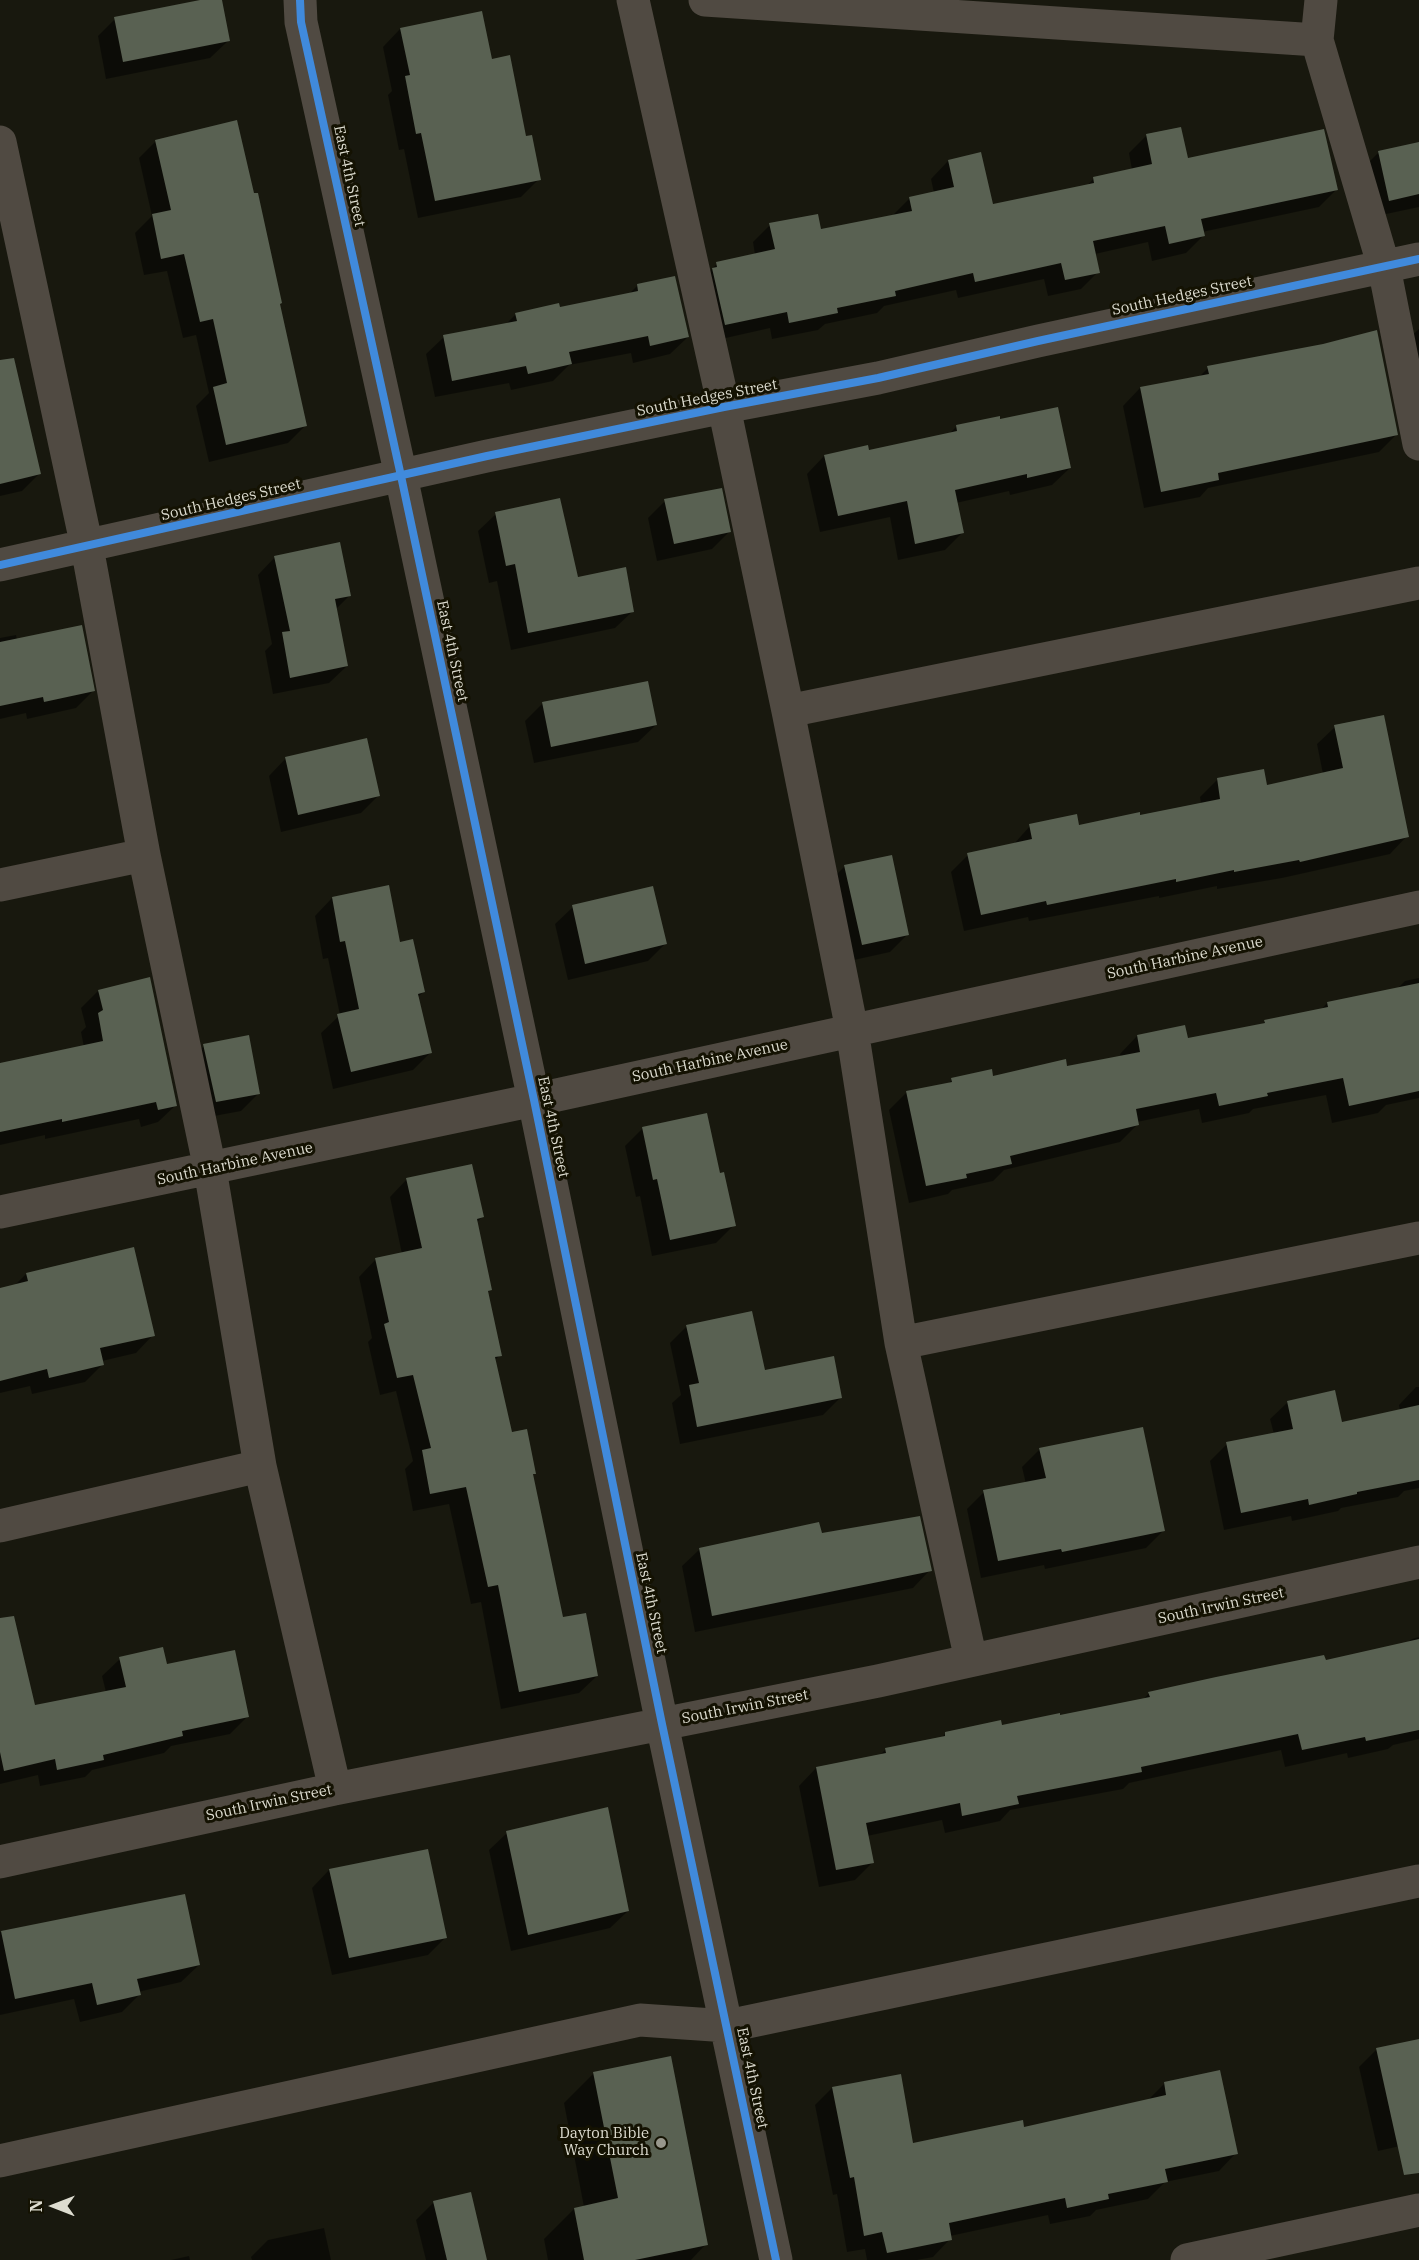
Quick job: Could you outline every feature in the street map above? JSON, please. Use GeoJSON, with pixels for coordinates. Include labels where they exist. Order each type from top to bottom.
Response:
{"type":"FeatureCollection","features":[{"type":"Feature","properties":{"kind":"street","name":"East 4th Street"},"geometry":{"type":"LineString","coordinates":[[300,0],[302,22],[534,1100],[662,1724],[776,2260]]}},
{"type":"Feature","properties":{"kind":"street"},"geometry":{"type":"LineString","coordinates":[[633,0],[724,407],[788,711],[852,1030],[901,1343],[971,1660]]}},
{"type":"Feature","properties":{"kind":"street"},"geometry":{"type":"LineString","coordinates":[[705,0],[1317,40]]}},
{"type":"Feature","properties":{"kind":"street"},"geometry":{"type":"LineString","coordinates":[[1321,0],[1317,40],[1384,267],[1419,444]]}},
{"type":"Feature","properties":{"kind":"street"},"geometry":{"type":"LineString","coordinates":[[0,142],[9,231],[87,547],[144,855],[210,1169],[260,1466],[335,1789]]}},
{"type":"Feature","properties":{"kind":"street","name":"South Hedges Street"},"geometry":{"type":"LineString","coordinates":[[0,565],[487,456],[878,378],[1419,259]]}},
{"type":"Feature","properties":{"kind":"street"},"geometry":{"type":"LineString","coordinates":[[788,711],[1419,583]]}},
{"type":"Feature","properties":{"kind":"street"},"geometry":{"type":"LineString","coordinates":[[0,885],[144,855]]}},
{"type":"Feature","properties":{"kind":"street","name":"South Harbine Avenue"},"geometry":{"type":"LineString","coordinates":[[0,1212],[534,1100],[1419,907]]}},
{"type":"Feature","properties":{"kind":"street"},"geometry":{"type":"LineString","coordinates":[[901,1343],[1419,1238]]}},
{"type":"Feature","properties":{"kind":"street"},"geometry":{"type":"LineString","coordinates":[[0,1526],[260,1466]]}},
{"type":"Feature","properties":{"kind":"street","name":"South Irwin Street"},"geometry":{"type":"LineString","coordinates":[[0,1862],[335,1789],[971,1660],[1419,1562]]}},
{"type":"Feature","properties":{"kind":"street"},"geometry":{"type":"LineString","coordinates":[[0,2161],[640,2020],[728,2026],[1419,1881]]}},
{"type":"Feature","properties":{"kind":"street"},"geometry":{"type":"LineString","coordinates":[[1187,2260],[1419,2210]]}},
{"type":"Feature","properties":{"kind":"building"},"geometry":{"type":"Polygon","coordinates":[[[200,0],[222,0],[230,41],[123,62],[114,17],[200,0]]]}},
{"type":"Feature","properties":{"kind":"building"},"geometry":{"type":"Polygon","coordinates":[[[482,11],[492,59],[510,55],[526,136],[532,135],[541,180],[435,201],[421,133],[416,134],[405,76],[410,75],[400,28],[482,11]]]}},
{"type":"Feature","properties":{"kind":"building"},"geometry":{"type":"Polygon","coordinates":[[[237,120],[254,193],[258,193],[307,426],[226,445],[213,387],[227,383],[213,319],[200,322],[184,254],[161,259],[152,214],[171,210],[155,140],[237,120]]]}},
{"type":"Feature","properties":{"kind":"building"},"geometry":{"type":"Polygon","coordinates":[[[1181,127],[1188,158],[1324,129],[1338,190],[1201,219],[1205,236],[1169,244],[1165,226],[1093,241],[1100,273],[1065,280],[1061,263],[975,282],[973,273],[895,291],[896,296],[837,308],[838,313],[789,323],[787,312],[725,325],[712,268],[717,267],[716,262],[775,249],[769,223],[818,214],[821,229],[912,211],[909,197],[954,187],[948,160],[981,152],[993,204],[1094,183],[1093,177],[1152,164],[1146,134],[1181,127]]]}},
{"type":"Feature","properties":{"kind":"building"},"geometry":{"type":"Polygon","coordinates":[[[1419,142],[1419,194],[1389,201],[1378,151],[1419,142]]]}},
{"type":"Feature","properties":{"kind":"building"},"geometry":{"type":"Polygon","coordinates":[[[675,276],[689,337],[650,346],[648,336],[569,352],[572,364],[528,374],[526,366],[452,381],[443,335],[517,321],[515,313],[559,303],[560,307],[638,291],[637,284],[675,276]]]}},
{"type":"Feature","properties":{"kind":"building"},"geometry":{"type":"Polygon","coordinates":[[[1377,330],[1398,435],[1218,473],[1219,480],[1161,492],[1140,387],[1209,374],[1207,366],[1323,344],[1377,330]]]}},
{"type":"Feature","properties":{"kind":"building"},"geometry":{"type":"Polygon","coordinates":[[[14,358],[41,474],[0,484],[0,360],[14,358]]]}},
{"type":"Feature","properties":{"kind":"building"},"geometry":{"type":"Polygon","coordinates":[[[1058,407],[1071,468],[1027,478],[1027,474],[955,490],[964,533],[915,544],[907,501],[838,516],[824,455],[868,445],[869,450],[957,431],[956,425],[1058,407]]]}},
{"type":"Feature","properties":{"kind":"building"},"geometry":{"type":"Polygon","coordinates":[[[722,488],[731,532],[674,544],[664,499],[722,488]]]}},
{"type":"Feature","properties":{"kind":"building"},"geometry":{"type":"Polygon","coordinates":[[[560,498],[578,577],[626,567],[634,612],[528,633],[515,564],[506,566],[495,512],[560,498]]]}},
{"type":"Feature","properties":{"kind":"building"},"geometry":{"type":"Polygon","coordinates":[[[340,542],[351,596],[335,599],[348,666],[290,678],[282,632],[290,631],[274,556],[340,542]]]}},
{"type":"Feature","properties":{"kind":"building"},"geometry":{"type":"Polygon","coordinates":[[[82,625],[95,691],[44,702],[43,697],[0,706],[0,642],[82,625]]]}},
{"type":"Feature","properties":{"kind":"building"},"geometry":{"type":"Polygon","coordinates":[[[648,681],[657,725],[551,747],[542,702],[648,681]]]}},
{"type":"Feature","properties":{"kind":"building"},"geometry":{"type":"Polygon","coordinates":[[[1384,715],[1409,837],[1300,862],[1299,860],[1234,872],[1234,870],[1176,882],[1176,879],[1047,905],[1046,901],[981,915],[967,853],[1032,839],[1029,824],[1077,814],[1079,825],[1220,799],[1217,778],[1264,769],[1267,785],[1343,768],[1334,725],[1384,715]]]}},
{"type":"Feature","properties":{"kind":"building"},"geometry":{"type":"Polygon","coordinates":[[[367,738],[380,796],[298,815],[285,757],[367,738]]]}},
{"type":"Feature","properties":{"kind":"building"},"geometry":{"type":"Polygon","coordinates":[[[892,855],[909,935],[862,945],[844,865],[892,855]]]}},
{"type":"Feature","properties":{"kind":"building"},"geometry":{"type":"Polygon","coordinates":[[[389,885],[400,942],[413,939],[425,992],[418,994],[432,1053],[351,1072],[337,1014],[359,1009],[345,941],[340,942],[332,897],[389,885]]]}},
{"type":"Feature","properties":{"kind":"building"},"geometry":{"type":"Polygon","coordinates":[[[653,886],[667,944],[585,964],[572,905],[653,886]]]}},
{"type":"Feature","properties":{"kind":"building"},"geometry":{"type":"Polygon","coordinates":[[[150,977],[177,1106],[158,1110],[156,1102],[62,1122],[62,1119],[0,1132],[0,1063],[103,1041],[98,1013],[103,1010],[98,990],[150,977]]]}},
{"type":"Feature","properties":{"kind":"building"},"geometry":{"type":"Polygon","coordinates":[[[1419,983],[1419,1091],[1349,1106],[1343,1078],[1267,1093],[1268,1096],[1219,1106],[1216,1093],[1136,1109],[1139,1125],[1010,1156],[1012,1164],[966,1174],[967,1178],[926,1186],[906,1091],[952,1082],[951,1078],[992,1069],[993,1076],[1066,1059],[1067,1066],[1140,1052],[1137,1035],[1185,1025],[1188,1038],[1265,1023],[1264,1020],[1328,1007],[1327,1002],[1419,983]]]}},
{"type":"Feature","properties":{"kind":"building"},"geometry":{"type":"Polygon","coordinates":[[[249,1035],[260,1094],[216,1102],[203,1044],[249,1035]]]}},
{"type":"Feature","properties":{"kind":"building"},"geometry":{"type":"Polygon","coordinates":[[[707,1113],[720,1173],[724,1172],[736,1226],[670,1240],[657,1179],[653,1180],[642,1127],[707,1113]]]}},
{"type":"Feature","properties":{"kind":"building"},"geometry":{"type":"Polygon","coordinates":[[[472,1164],[484,1217],[477,1219],[492,1290],[488,1291],[502,1356],[495,1357],[512,1432],[527,1429],[536,1474],[533,1474],[563,1617],[586,1613],[598,1676],[519,1692],[498,1585],[488,1587],[466,1487],[430,1494],[422,1450],[431,1448],[413,1375],[397,1378],[384,1324],[389,1322],[375,1258],[422,1248],[406,1178],[472,1164]]]}},
{"type":"Feature","properties":{"kind":"building"},"geometry":{"type":"Polygon","coordinates":[[[134,1247],[155,1336],[100,1348],[104,1365],[49,1378],[47,1369],[0,1381],[0,1288],[28,1281],[26,1273],[134,1247]]]}},
{"type":"Feature","properties":{"kind":"building"},"geometry":{"type":"Polygon","coordinates":[[[752,1311],[765,1370],[834,1356],[842,1398],[697,1427],[689,1385],[699,1383],[686,1325],[752,1311]]]}},
{"type":"Feature","properties":{"kind":"building"},"geometry":{"type":"Polygon","coordinates":[[[1335,1390],[1342,1422],[1419,1405],[1419,1480],[1357,1492],[1357,1494],[1309,1505],[1308,1499],[1241,1513],[1226,1442],[1293,1429],[1287,1401],[1335,1390]]]}},
{"type":"Feature","properties":{"kind":"building"},"geometry":{"type":"Polygon","coordinates":[[[1143,1427],[1165,1531],[1062,1552],[1061,1549],[998,1561],[983,1490],[1046,1478],[1039,1448],[1143,1427]]]}},
{"type":"Feature","properties":{"kind":"building"},"geometry":{"type":"Polygon","coordinates":[[[920,1516],[932,1571],[712,1616],[699,1548],[819,1522],[822,1533],[920,1516]]]}},
{"type":"Feature","properties":{"kind":"building"},"geometry":{"type":"Polygon","coordinates":[[[14,1616],[35,1705],[126,1687],[119,1657],[163,1647],[167,1664],[235,1650],[249,1717],[182,1731],[183,1736],[103,1755],[104,1760],[57,1770],[55,1759],[4,1771],[0,1752],[0,1618],[14,1616]]]}},
{"type":"Feature","properties":{"kind":"building"},"geometry":{"type":"Polygon","coordinates":[[[1419,1639],[1419,1730],[1366,1741],[1365,1737],[1302,1750],[1298,1734],[1141,1767],[1142,1772],[1017,1796],[1019,1804],[962,1816],[960,1803],[866,1823],[874,1863],[836,1870],[816,1767],[886,1753],[885,1748],[945,1736],[945,1732],[1001,1720],[1002,1725],[1060,1713],[1060,1715],[1150,1697],[1148,1692],[1216,1677],[1324,1655],[1326,1660],[1419,1639]]]}},
{"type":"Feature","properties":{"kind":"building"},"geometry":{"type":"Polygon","coordinates":[[[608,1807],[629,1911],[528,1935],[506,1831],[608,1807]]]}},
{"type":"Feature","properties":{"kind":"building"},"geometry":{"type":"Polygon","coordinates":[[[428,1849],[447,1938],[349,1958],[329,1869],[428,1849]]]}},
{"type":"Feature","properties":{"kind":"building"},"geometry":{"type":"Polygon","coordinates":[[[185,1894],[200,1965],[137,1979],[141,1995],[97,2005],[92,1983],[15,1999],[1,1931],[185,1894]]]}},
{"type":"Feature","properties":{"kind":"building"},"geometry":{"type":"Polygon","coordinates":[[[1419,2039],[1419,2173],[1404,2175],[1376,2048],[1419,2039]]]}},
{"type":"Feature","properties":{"kind":"building"},"geometry":{"type":"Polygon","coordinates":[[[671,2056],[708,2245],[635,2260],[584,2260],[574,2208],[618,2198],[593,2072],[671,2056]]]}},
{"type":"Feature","properties":{"kind":"building"},"geometry":{"type":"Polygon","coordinates":[[[1220,2070],[1238,2154],[1165,2169],[1168,2182],[1108,2194],[1109,2199],[1067,2208],[1065,2198],[949,2223],[952,2240],[887,2253],[882,2232],[864,2236],[854,2177],[850,2178],[832,2087],[901,2074],[913,2143],[1023,2120],[1024,2127],[1166,2095],[1164,2082],[1220,2070]]]}},
{"type":"Feature","properties":{"kind":"building"},"geometry":{"type":"Polygon","coordinates":[[[471,2192],[487,2260],[447,2260],[433,2201],[471,2192]]]}},
{"type":"Feature","properties":{"kind":"cycle path"},"geometry":{"type":"LineString","coordinates":[[300,0],[301,22],[401,476],[534,1100],[662,1724],[776,2260]]}},
{"type":"Feature","properties":{"kind":"cycle path"},"geometry":{"type":"LineString","coordinates":[[0,565],[487,456],[878,378],[1419,259]]}},
{"type":"Feature","properties":{"kind":"place","name":"Dayton Bible Way Church"},"geometry":{"type":"Point","coordinates":[661,2143]}}]}
